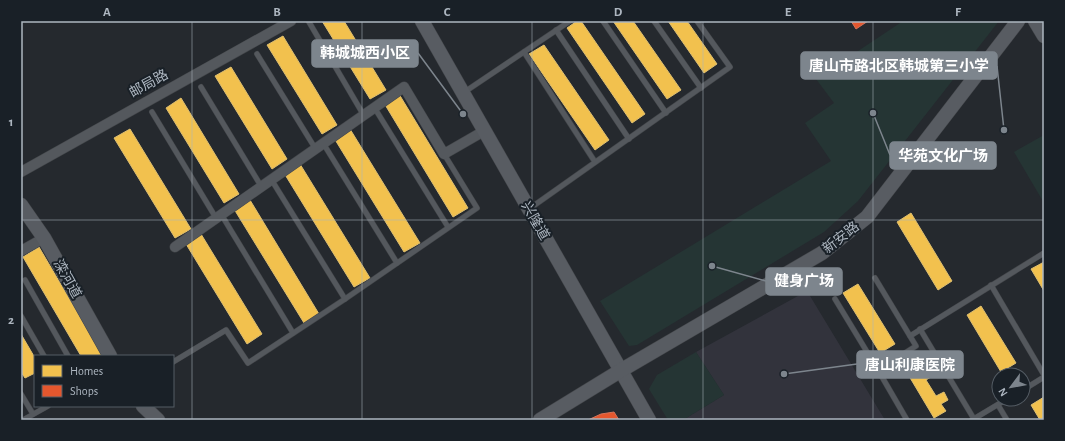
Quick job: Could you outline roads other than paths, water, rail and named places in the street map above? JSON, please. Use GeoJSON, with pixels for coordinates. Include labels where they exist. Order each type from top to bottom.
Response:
{"type":"FeatureCollection","features":[{"type":"Feature","properties":{"kind":"main road","name":"兴隆道"},"geometry":{"type":"LineString","coordinates":[[422,21],[649,420]]}},
{"type":"Feature","properties":{"kind":"main road","name":"新安路"},"geometry":{"type":"LineString","coordinates":[[553,420],[622,373],[822,253],[867,217],[1018,21]]}},
{"type":"Feature","properties":{"kind":"main road","name":"新安路"},"geometry":{"type":"LineString","coordinates":[[540,420],[823,260],[851,240],[872,221],[1026,21]]}},
{"type":"Feature","properties":{"kind":"main road"},"geometry":{"type":"LineString","coordinates":[[1035,21],[1044,36]]}},
{"type":"Feature","properties":{"kind":"main road","name":"滦河道"},"geometry":{"type":"LineString","coordinates":[[21,204],[44,238],[109,355]]}},
{"type":"Feature","properties":{"kind":"main road"},"geometry":{"type":"LineString","coordinates":[[144,407],[158,420]]}},
{"type":"Feature","properties":{"kind":"street","name":"邮局路"},"geometry":{"type":"LineString","coordinates":[[21,172],[291,21]]}},
{"type":"Feature","properties":{"kind":"street"},"geometry":{"type":"LineString","coordinates":[[175,247],[363,114],[404,87],[444,154],[484,131]]}},
{"type":"Feature","properties":{"kind":"street"},"geometry":{"type":"LineString","coordinates":[[21,251],[44,238]]}},
{"type":"Feature","properties":{"kind":"lane"},"geometry":{"type":"LineString","coordinates":[[463,93],[570,21]]}},
{"type":"Feature","properties":{"kind":"lane"},"geometry":{"type":"LineString","coordinates":[[603,21],[666,112]]}},
{"type":"Feature","properties":{"kind":"lane"},"geometry":{"type":"LineString","coordinates":[[654,21],[701,88]]}},
{"type":"Feature","properties":{"kind":"lane"},"geometry":{"type":"LineString","coordinates":[[529,210],[730,67],[696,21]]}},
{"type":"Feature","properties":{"kind":"lane"},"geometry":{"type":"LineString","coordinates":[[309,22],[363,114]]}},
{"type":"Feature","properties":{"kind":"lane"},"geometry":{"type":"LineString","coordinates":[[556,30],[629,139]]}},
{"type":"Feature","properties":{"kind":"lane"},"geometry":{"type":"LineString","coordinates":[[524,52],[595,162]]}},
{"type":"Feature","properties":{"kind":"lane"},"geometry":{"type":"LineString","coordinates":[[257,54],[397,263]]}},
{"type":"Feature","properties":{"kind":"lane"},"geometry":{"type":"LineString","coordinates":[[201,87],[261,186]]}},
{"type":"Feature","properties":{"kind":"lane"},"geometry":{"type":"LineString","coordinates":[[374,107],[448,227]]}},
{"type":"Feature","properties":{"kind":"lane"},"geometry":{"type":"LineString","coordinates":[[152,112],[293,333]]}},
{"type":"Feature","properties":{"kind":"lane"},"geometry":{"type":"LineString","coordinates":[[174,361],[226,330],[248,363],[345,299],[477,208],[444,154]]}},
{"type":"Feature","properties":{"kind":"lane"},"geometry":{"type":"LineString","coordinates":[[271,179],[345,299]]}},
{"type":"Feature","properties":{"kind":"lane"},"geometry":{"type":"LineString","coordinates":[[910,336],[1044,253]]}},
{"type":"Feature","properties":{"kind":"lane"},"geometry":{"type":"LineString","coordinates":[[875,278],[916,346],[878,370]]}},
{"type":"Feature","properties":{"kind":"lane"},"geometry":{"type":"LineString","coordinates":[[25,280],[67,355]]}},
{"type":"Feature","properties":{"kind":"lane"},"geometry":{"type":"LineString","coordinates":[[991,285],[1042,366],[1044,376],[1031,385]]}},
{"type":"Feature","properties":{"kind":"lane"},"geometry":{"type":"LineString","coordinates":[[835,299],[907,420]]}},
{"type":"Feature","properties":{"kind":"lane"},"geometry":{"type":"LineString","coordinates":[[21,316],[43,355]]}},
{"type":"Feature","properties":{"kind":"lane"},"geometry":{"type":"LineString","coordinates":[[920,329],[973,419],[994,407]]}},
{"type":"Feature","properties":{"kind":"lane"},"geometry":{"type":"LineString","coordinates":[[21,394],[33,414]]}},
{"type":"Feature","properties":{"kind":"lane"},"geometry":{"type":"LineString","coordinates":[[23,420],[46,407]]}},
{"type":"Feature","properties":{"kind":"lane"},"geometry":{"type":"LineString","coordinates":[[999,407],[1007,420]]}},
{"type":"Feature","properties":{"kind":"place","name":"华苑文化广场"},"geometry":{"type":"Point","coordinates":[873,113]}},
{"type":"Feature","properties":{"kind":"place","name":"韩城城西小区"},"geometry":{"type":"Point","coordinates":[463,114]}},
{"type":"Feature","properties":{"kind":"place","name":"唐山市路北区韩城第三小学"},"geometry":{"type":"Point","coordinates":[1004,130]}},
{"type":"Feature","properties":{"kind":"place","name":"健身广场"},"geometry":{"type":"Point","coordinates":[712,266]}},
{"type":"Feature","properties":{"kind":"place","name":"唐山利康医院"},"geometry":{"type":"Point","coordinates":[784,374]}}]}
